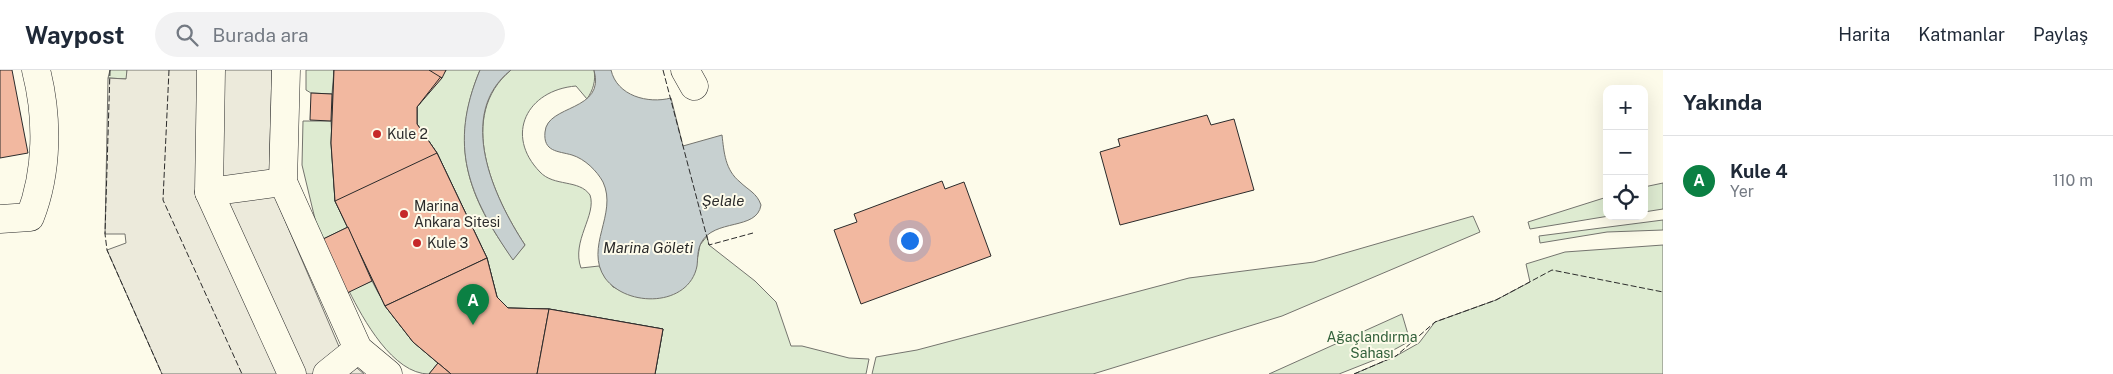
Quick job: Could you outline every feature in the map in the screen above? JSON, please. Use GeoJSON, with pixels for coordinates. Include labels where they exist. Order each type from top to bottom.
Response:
{"type":"FeatureCollection","features":[{"type":"Feature","properties":{"kind":"street"},"geometry":{"type":"LineString","coordinates":[[0,220],[30,217],[37,196],[44,143],[42,94],[36,70]]}},
{"type":"Feature","properties":{"kind":"street"},"geometry":{"type":"LineString","coordinates":[[211,70],[209,192],[292,374]]}},
{"type":"Feature","properties":{"kind":"street"},"geometry":{"type":"LineString","coordinates":[[286,70],[282,182],[358,350],[388,374]]}},
{"type":"Feature","properties":{"kind":"street"},"geometry":{"type":"LineString","coordinates":[[209,192],[282,182]]}},
{"type":"Feature","properties":{"kind":"street"},"geometry":{"type":"LineString","coordinates":[[327,374],[358,350]]}},
{"type":"Feature","properties":{"kind":"green space"},"geometry":{"type":"Polygon","coordinates":[[[110,70],[127,70],[127,79],[108,78],[110,70]]]}},
{"type":"Feature","properties":{"kind":"green space"},"geometry":{"type":"Polygon","coordinates":[[[306,70],[334,70],[332,94],[311,93],[306,90],[306,70]]]}},
{"type":"Feature","properties":{"kind":"green space"},"geometry":{"type":"Polygon","coordinates":[[[446,70],[480,70],[471,97],[466,122],[465,146],[468,169],[474,191],[484,213],[513,259],[525,245],[502,203],[492,180],[485,156],[483,133],[485,110],[494,89],[511,70],[594,70],[594,85],[587,99],[576,86],[559,89],[545,96],[534,105],[526,117],[523,130],[524,144],[529,158],[540,172],[552,180],[580,187],[590,195],[590,211],[579,248],[581,268],[599,266],[613,287],[639,297],[695,271],[700,245],[707,236],[709,245],[755,281],[776,302],[791,346],[802,346],[849,358],[869,359],[866,374],[655,374],[663,329],[549,309],[508,308],[497,297],[487,258],[437,153],[417,124],[417,107],[446,70]]]}},
{"type":"Feature","properties":{"kind":"green space"},"geometry":{"type":"Polygon","coordinates":[[[303,121],[331,121],[335,201],[348,227],[319,241],[313,228],[315,219],[302,165],[303,121]]]}},
{"type":"Feature","properties":{"kind":"green space"},"geometry":{"type":"Polygon","coordinates":[[[1663,183],[1663,209],[1648,211],[1648,186],[1663,183]]]}},
{"type":"Feature","properties":{"kind":"green space"},"geometry":{"type":"Polygon","coordinates":[[[1603,198],[1603,217],[1530,229],[1528,222],[1603,198]]]}},
{"type":"Feature","properties":{"kind":"green space"},"geometry":{"type":"Polygon","coordinates":[[[1473,216],[1480,232],[1282,316],[1093,374],[872,374],[876,357],[917,350],[1189,278],[1314,262],[1473,216]]]}},
{"type":"Feature","properties":{"kind":"green space"},"geometry":{"type":"Polygon","coordinates":[[[1663,220],[1663,230],[1607,232],[1540,243],[1539,236],[1663,220]]]}},
{"type":"Feature","properties":{"kind":"green space"},"geometry":{"type":"Polygon","coordinates":[[[1663,245],[1663,374],[1354,374],[1396,356],[1419,343],[1435,322],[1496,300],[1530,282],[1526,264],[1565,252],[1663,245]]]}},
{"type":"Feature","properties":{"kind":"green space"},"geometry":{"type":"Polygon","coordinates":[[[372,281],[400,325],[438,363],[429,374],[416,372],[403,365],[381,343],[362,316],[349,291],[372,281]]]}},
{"type":"Feature","properties":{"kind":"green space","name":"Ağaçlandırma Sahası"},"geometry":{"type":"Polygon","coordinates":[[[1402,314],[1410,341],[1377,359],[1339,374],[1269,374],[1402,314]]]}},
{"type":"Feature","properties":{"kind":"shaded area"},"geometry":{"type":"Polygon","coordinates":[[[127,70],[272,70],[269,183],[343,356],[364,374],[162,374],[107,250],[126,243],[125,234],[105,234],[108,78],[126,79],[127,70]]]}},
{"type":"Feature","properties":{"kind":"water"},"geometry":{"type":"Polygon","coordinates":[[[480,70],[511,70],[494,88],[485,109],[483,132],[485,156],[492,181],[513,226],[525,245],[513,260],[484,214],[474,191],[468,169],[465,123],[470,97],[480,70]]]}},
{"type":"Feature","properties":{"kind":"water","name":"Marina Göleti"},"geometry":{"type":"Polygon","coordinates":[[[594,70],[611,70],[614,79],[620,86],[627,92],[643,99],[662,100],[671,98],[683,146],[722,135],[726,160],[731,172],[755,195],[761,205],[758,213],[752,218],[715,230],[707,235],[701,243],[698,252],[697,266],[692,280],[670,296],[656,299],[628,295],[615,288],[605,278],[598,254],[607,206],[607,194],[603,182],[586,162],[572,155],[552,150],[546,143],[545,132],[548,123],[555,116],[584,101],[592,93],[595,84],[594,70]]]}},
{"type":"Feature","properties":{"kind":"building"},"geometry":{"type":"Polygon","coordinates":[[[0,70],[12,70],[28,153],[0,158],[0,70]]]}},
{"type":"Feature","properties":{"kind":"building","name":"Kule 2"},"geometry":{"type":"Polygon","coordinates":[[[334,70],[429,70],[442,78],[417,107],[417,124],[437,153],[335,201],[331,143],[334,70]]]}},
{"type":"Feature","properties":{"kind":"building","name":"Marina Ankara Sitesi"},"geometry":{"type":"Polygon","coordinates":[[[334,70],[446,70],[417,107],[417,124],[437,153],[487,258],[497,297],[508,308],[549,309],[663,329],[655,374],[451,374],[413,342],[385,306],[335,201],[331,143],[334,70]]]}},
{"type":"Feature","properties":{"kind":"building"},"geometry":{"type":"Polygon","coordinates":[[[429,70],[446,70],[442,78],[429,70]]]}},
{"type":"Feature","properties":{"kind":"building"},"geometry":{"type":"Polygon","coordinates":[[[311,93],[332,94],[331,121],[310,120],[311,93]]]}},
{"type":"Feature","properties":{"kind":"building"},"geometry":{"type":"Polygon","coordinates":[[[1207,115],[1211,125],[1234,119],[1254,190],[1120,225],[1100,152],[1120,146],[1118,139],[1207,115]]]}},
{"type":"Feature","properties":{"kind":"building","name":"Kule 3"},"geometry":{"type":"Polygon","coordinates":[[[437,153],[487,258],[385,306],[335,201],[437,153]]]}},
{"type":"Feature","properties":{"kind":"building"},"geometry":{"type":"Polygon","coordinates":[[[942,181],[945,189],[964,182],[991,256],[861,304],[834,230],[857,222],[854,214],[942,181]]]}},
{"type":"Feature","properties":{"kind":"building"},"geometry":{"type":"Polygon","coordinates":[[[348,227],[372,281],[345,294],[319,241],[348,227]]]}},
{"type":"Feature","properties":{"kind":"building"},"geometry":{"type":"Polygon","coordinates":[[[487,258],[497,297],[508,308],[549,309],[537,374],[451,374],[413,342],[385,306],[487,258]]]}},
{"type":"Feature","properties":{"kind":"building"},"geometry":{"type":"Polygon","coordinates":[[[549,309],[663,329],[655,374],[537,374],[549,309]]]}},
{"type":"Feature","properties":{"kind":"building"},"geometry":{"type":"Polygon","coordinates":[[[438,363],[451,374],[429,374],[438,363]]]}},
{"type":"Feature","properties":{"kind":"fence"},"geometry":{"type":"LineString","coordinates":[[110,70],[105,234],[107,250],[162,374]]}},
{"type":"Feature","properties":{"kind":"fence"},"geometry":{"type":"LineString","coordinates":[[169,70],[163,200],[242,374]]}},
{"type":"Feature","properties":{"kind":"fence"},"geometry":{"type":"LineString","coordinates":[[663,70],[709,245],[753,233]]}},
{"type":"Feature","properties":{"kind":"fence"},"geometry":{"type":"LineString","coordinates":[[1354,374],[1396,356],[1435,322],[1496,300],[1552,270],[1663,292]]}},
{"type":"Feature","properties":{"kind":"place","name":"Kule 2"},"geometry":{"type":"Point","coordinates":[377,134]}},
{"type":"Feature","properties":{"kind":"place","name":"Marina Ankara Sitesi"},"geometry":{"type":"Point","coordinates":[404,214]}},
{"type":"Feature","properties":{"kind":"place","name":"Kule 3"},"geometry":{"type":"Point","coordinates":[417,243]}},
{"type":"Feature","properties":{"kind":"place","name":"Kule 4"},"geometry":{"type":"Point","coordinates":[473,325]}},
{"type":"Feature","properties":{"kind":"water label","name":"Şelale"},"geometry":{"type":"Point","coordinates":[723,201]}}]}
